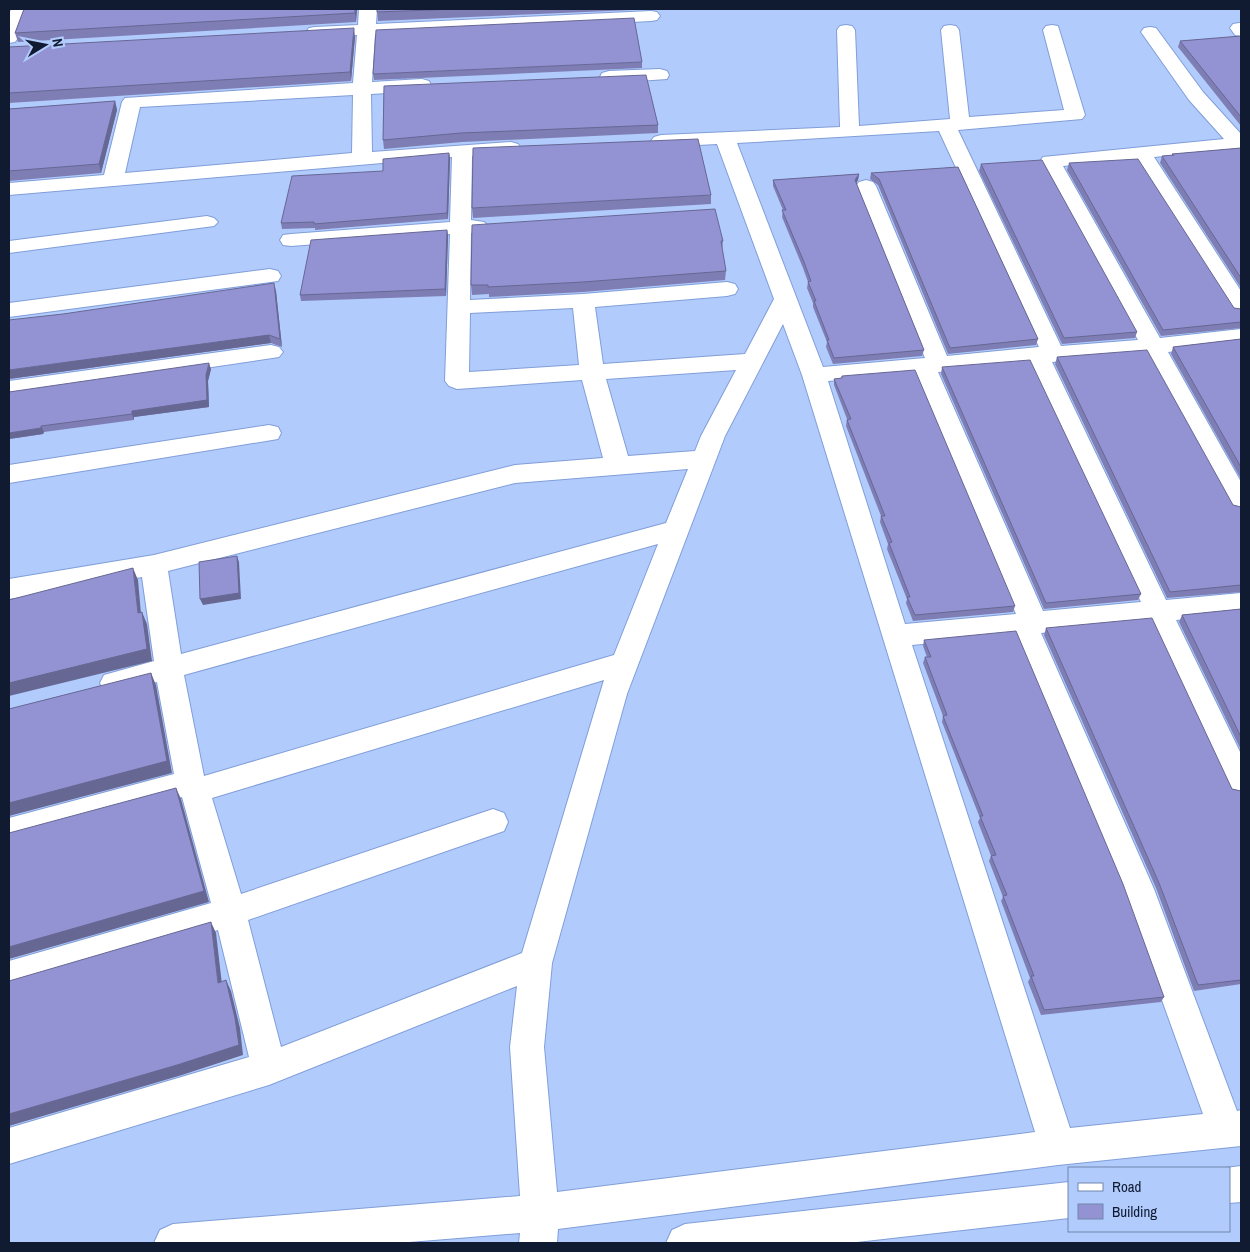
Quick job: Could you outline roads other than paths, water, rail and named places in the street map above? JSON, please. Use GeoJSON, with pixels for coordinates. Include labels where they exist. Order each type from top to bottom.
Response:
{"type":"FeatureCollection","features":[{"type":"Feature","properties":{"kind":"street"},"geometry":{"type":"LineString","coordinates":[[12,45],[20,9]]}},
{"type":"Feature","properties":{"kind":"street"},"geometry":{"type":"LineString","coordinates":[[362,159],[362,88],[368,9]]}},
{"type":"Feature","properties":{"kind":"street"},"geometry":{"type":"LineString","coordinates":[[296,33],[651,16]]}},
{"type":"Feature","properties":{"kind":"street"},"geometry":{"type":"LineString","coordinates":[[846,30],[850,132]]}},
{"type":"Feature","properties":{"kind":"street"},"geometry":{"type":"LineString","coordinates":[[950,30],[953,124],[1045,354],[1241,785]]}},
{"type":"Feature","properties":{"kind":"street"},"geometry":{"type":"LineString","coordinates":[[638,142],[850,132],[1076,115],[1052,30]]}},
{"type":"Feature","properties":{"kind":"street"},"geometry":{"type":"LineString","coordinates":[[1150,32],[1196,96],[1241,144]]}},
{"type":"Feature","properties":{"kind":"street"},"geometry":{"type":"LineString","coordinates":[[591,78],[660,75]]}},
{"type":"Feature","properties":{"kind":"street"},"geometry":{"type":"LineString","coordinates":[[113,180],[122,102],[442,84]]}},
{"type":"Feature","properties":{"kind":"street"},"geometry":{"type":"LineString","coordinates":[[725,138],[814,375],[895,636],[1058,1146]]}},
{"type":"Feature","properties":{"kind":"street"},"geometry":{"type":"LineString","coordinates":[[1241,144],[1050,162],[1241,504]]}},
{"type":"Feature","properties":{"kind":"street"},"geometry":{"type":"LineString","coordinates":[[9,189],[462,150],[530,147]]}},
{"type":"Feature","properties":{"kind":"street"},"geometry":{"type":"LineString","coordinates":[[462,150],[457,381],[753,361]]}},
{"type":"Feature","properties":{"kind":"street"},"geometry":{"type":"LineString","coordinates":[[1141,152],[1241,308]]}},
{"type":"Feature","properties":{"kind":"street"},"geometry":{"type":"LineString","coordinates":[[174,1243],[539,1228],[1058,1146],[1234,1128],[1029,623],[866,186]]}},
{"type":"Feature","properties":{"kind":"street"},"geometry":{"type":"LineString","coordinates":[[9,247],[208,222]]}},
{"type":"Feature","properties":{"kind":"street"},"geometry":{"type":"LineString","coordinates":[[291,240],[498,225]]}},
{"type":"Feature","properties":{"kind":"street"},"geometry":{"type":"LineString","coordinates":[[9,310],[270,276]]}},
{"type":"Feature","properties":{"kind":"street"},"geometry":{"type":"LineString","coordinates":[[459,307],[727,289]]}},
{"type":"Feature","properties":{"kind":"street"},"geometry":{"type":"LineString","coordinates":[[539,1228],[528,1047],[536,963],[613,694],[713,436],[785,299]]}},
{"type":"Feature","properties":{"kind":"street"},"geometry":{"type":"LineString","coordinates":[[584,300],[592,372],[618,466]]}},
{"type":"Feature","properties":{"kind":"street"},"geometry":{"type":"LineString","coordinates":[[814,375],[1153,346],[1241,336]]}},
{"type":"Feature","properties":{"kind":"street"},"geometry":{"type":"LineString","coordinates":[[9,389],[271,352]]}},
{"type":"Feature","properties":{"kind":"street"},"geometry":{"type":"LineString","coordinates":[[9,474],[269,433]]}},
{"type":"Feature","properties":{"kind":"street"},"geometry":{"type":"LineString","coordinates":[[9,590],[154,566],[515,474],[704,459]]}},
{"type":"Feature","properties":{"kind":"street"},"geometry":{"type":"LineString","coordinates":[[94,688],[676,530]]}},
{"type":"Feature","properties":{"kind":"street"},"geometry":{"type":"LineString","coordinates":[[154,566],[169,669],[193,786],[230,912],[269,1068]]}},
{"type":"Feature","properties":{"kind":"street"},"geometry":{"type":"LineString","coordinates":[[895,636],[1241,603]]}},
{"type":"Feature","properties":{"kind":"street"},"geometry":{"type":"LineString","coordinates":[[9,831],[193,786],[625,664]]}},
{"type":"Feature","properties":{"kind":"street"},"geometry":{"type":"LineString","coordinates":[[9,976],[230,912],[493,822]]}},
{"type":"Feature","properties":{"kind":"street"},"geometry":{"type":"LineString","coordinates":[[9,1146],[269,1068],[536,963]]}},
{"type":"Feature","properties":{"kind":"street"},"geometry":{"type":"LineString","coordinates":[[685,1243],[1068,1200]]}}]}
